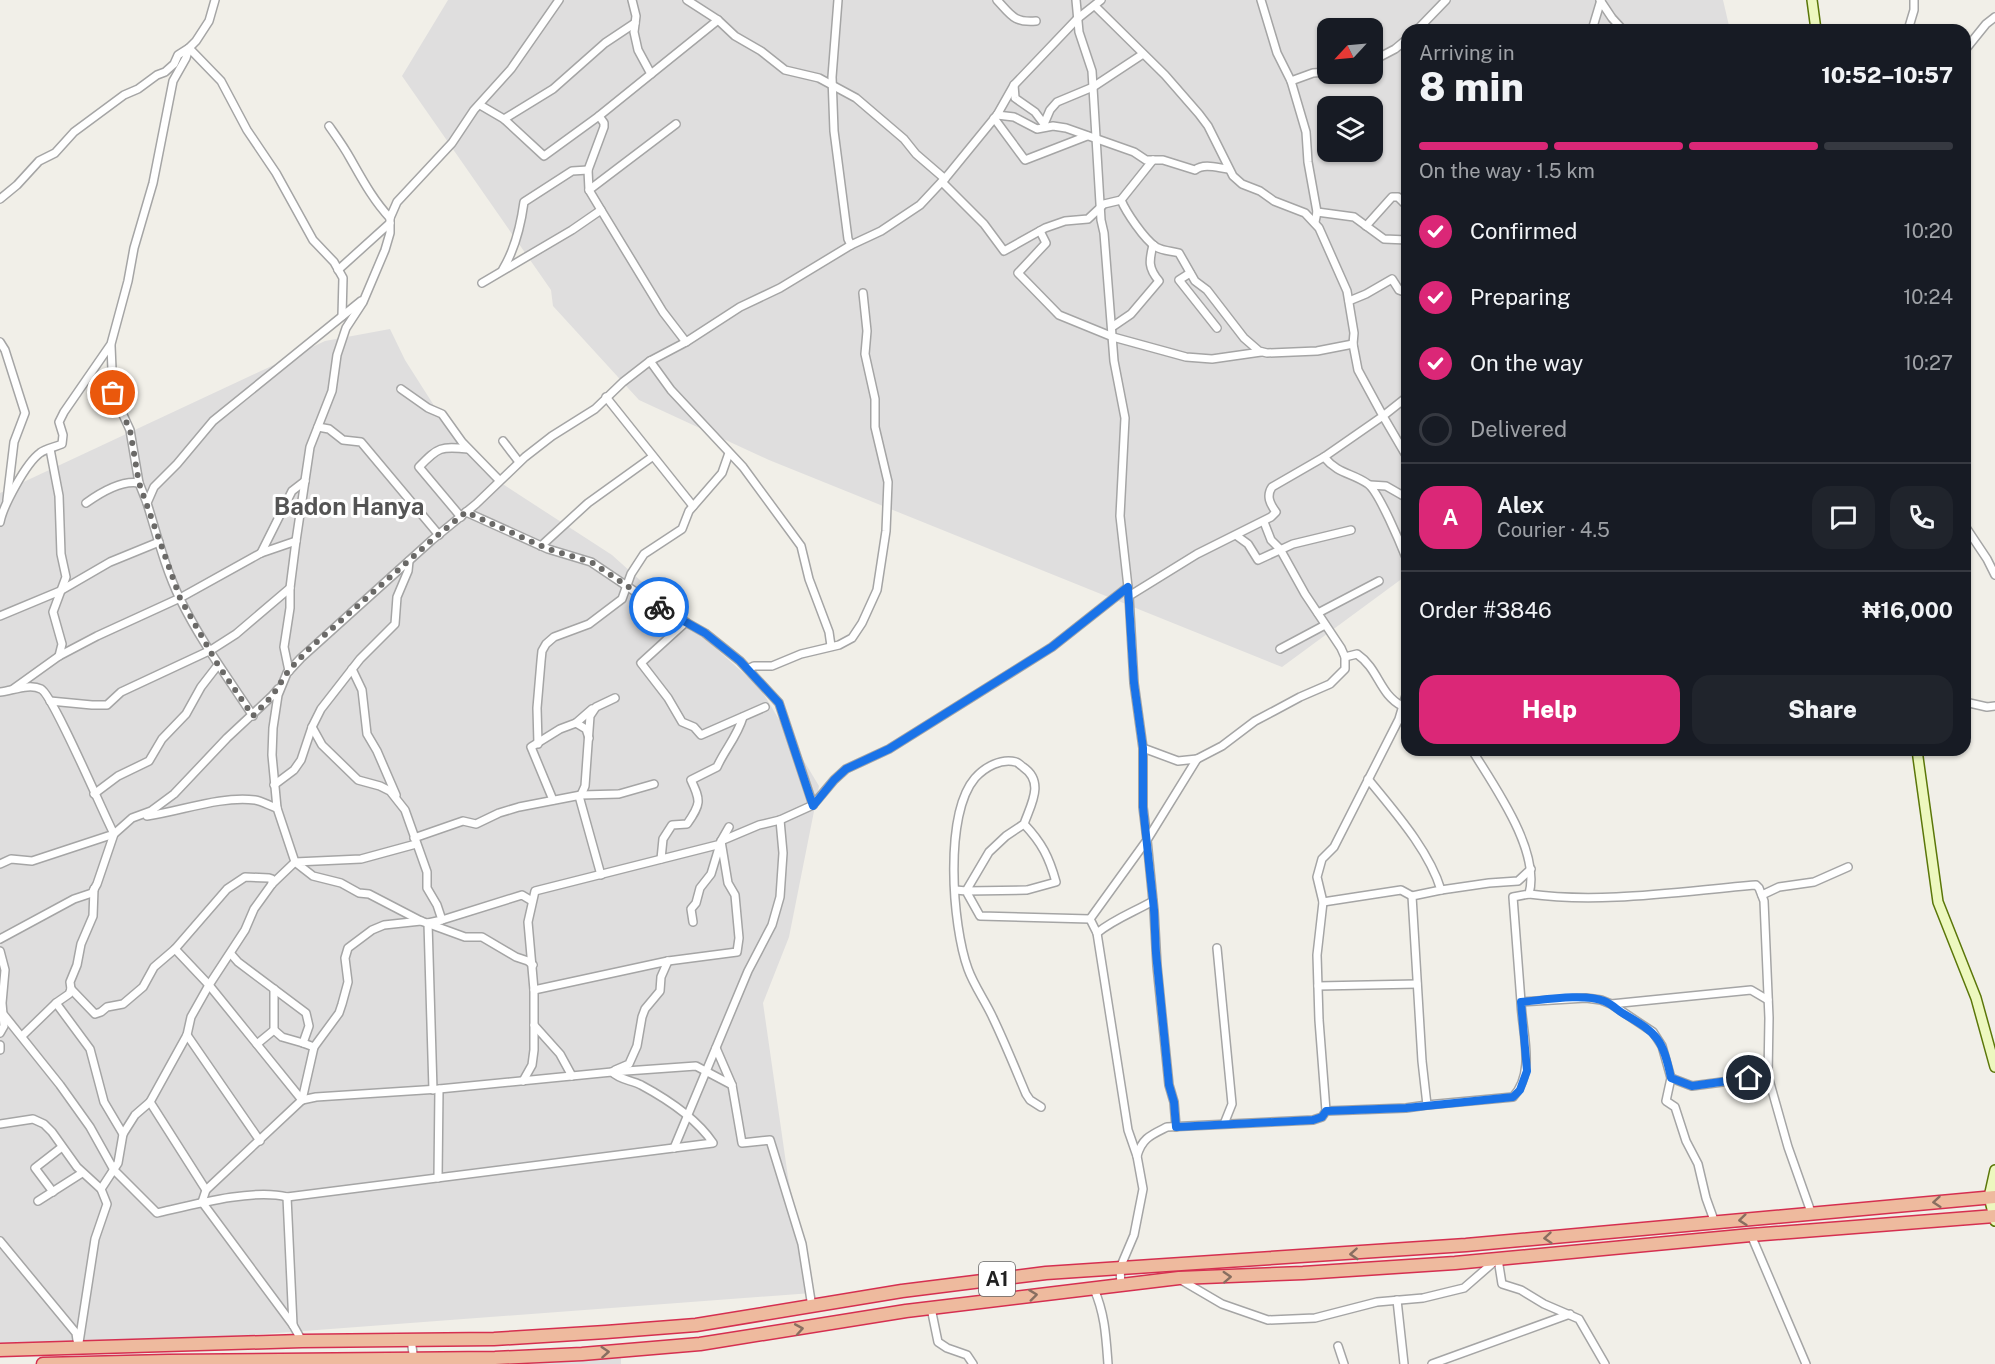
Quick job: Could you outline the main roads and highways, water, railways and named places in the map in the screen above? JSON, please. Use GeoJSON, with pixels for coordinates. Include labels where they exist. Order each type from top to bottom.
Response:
{"type":"FeatureCollection","features":[{"type":"Feature","properties":{"kind":"highway","name":"A1"},"geometry":{"type":"LineString","coordinates":[[0,1350],[302,1341],[494,1339],[667,1328],[969,1282],[1120,1268],[1364,1253],[1992,1197]]}},
{"type":"Feature","properties":{"kind":"highway","name":"A1"},"geometry":{"type":"LineString","coordinates":[[43,1364],[414,1361],[571,1354],[690,1345],[971,1302],[1121,1287],[1179,1278],[1303,1273],[1498,1259],[1751,1235],[1994,1218]]}},
{"type":"Feature","properties":{"kind":"highway"},"geometry":{"type":"LineString","coordinates":[[969,1282],[971,1302]]}},
{"type":"Feature","properties":{"kind":"main road"},"geometry":{"type":"LineString","coordinates":[[1812,0],[1815,24]]}},
{"type":"Feature","properties":{"kind":"main road"},"geometry":{"type":"LineString","coordinates":[[1918,756],[1938,902],[1977,998],[1995,1067]]}},
{"type":"Feature","properties":{"kind":"main road"},"geometry":{"type":"LineString","coordinates":[[1994,1218],[1992,1197],[1995,1170]]}},
{"type":"Feature","properties":{"kind":"district","name":"Badon Hanya"},"geometry":{"type":"Point","coordinates":[349,506]}}]}
